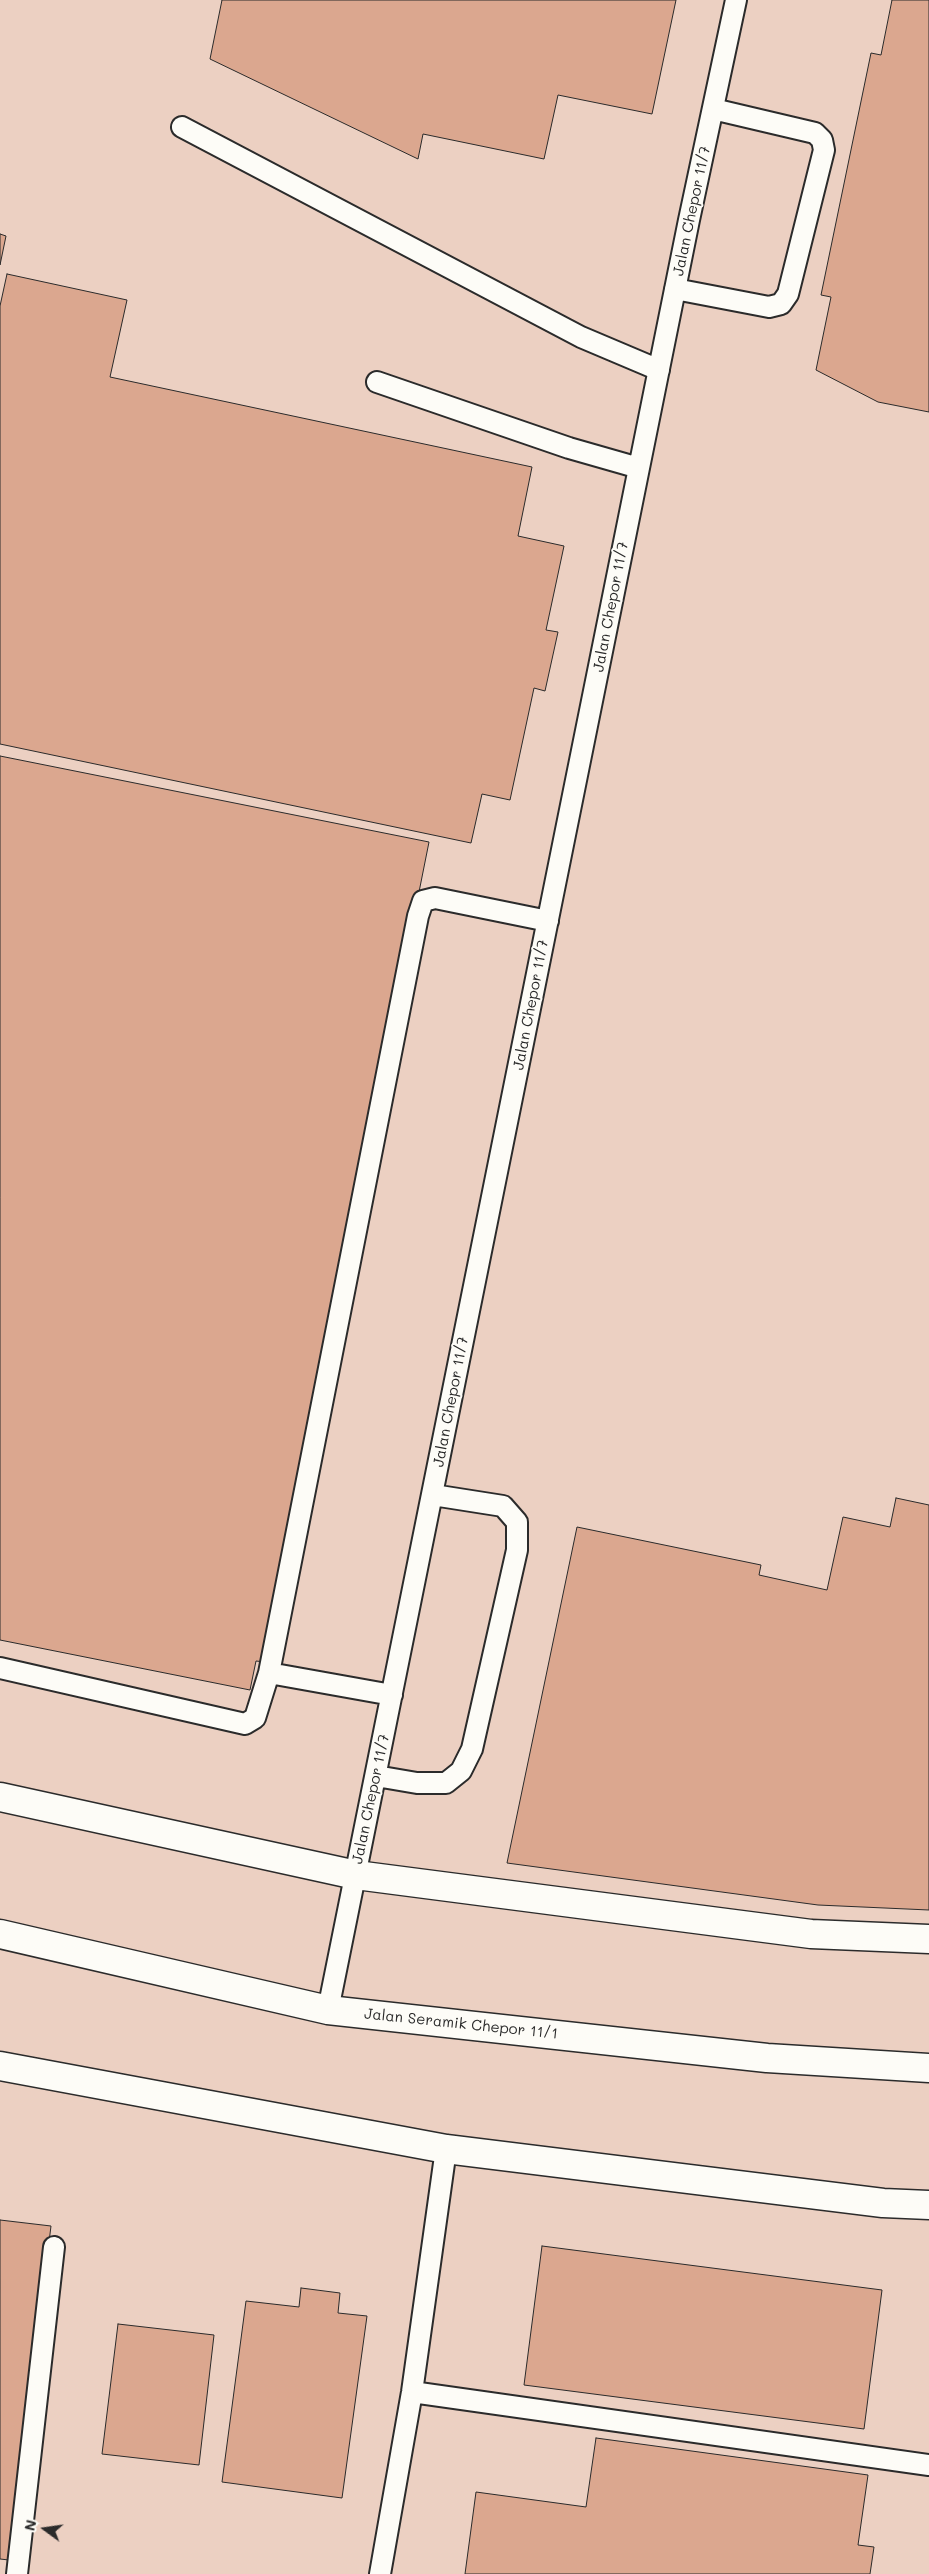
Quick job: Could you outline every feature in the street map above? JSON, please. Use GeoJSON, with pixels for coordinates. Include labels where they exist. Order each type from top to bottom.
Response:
{"type":"FeatureCollection","features":[{"type":"Feature","properties":{"kind":"street"},"geometry":{"type":"LineString","coordinates":[[0,1797],[356,1875],[811,1934],[929,1939]]}},
{"type":"Feature","properties":{"kind":"street","name":"Jalan Seramik Chepor 11/1"},"geometry":{"type":"LineString","coordinates":[[0,1934],[328,2010],[767,2058],[929,2068]]}},
{"type":"Feature","properties":{"kind":"street"},"geometry":{"type":"LineString","coordinates":[[0,2066],[446,2149],[883,2204],[929,2205]]}},
{"type":"Feature","properties":{"kind":"lane","name":"Jalan Chepor 11/7"},"geometry":{"type":"LineString","coordinates":[[328,2010],[675,290],[736,0]]}},
{"type":"Feature","properties":{"kind":"lane"},"geometry":{"type":"LineString","coordinates":[[675,290],[769,307],[781,304],[788,294],[824,150],[822,140],[815,133],[713,109]]}},
{"type":"Feature","properties":{"kind":"lane"},"geometry":{"type":"LineString","coordinates":[[182,127],[581,337],[659,370]]}},
{"type":"Feature","properties":{"kind":"lane"},"geometry":{"type":"LineString","coordinates":[[377,382],[569,448],[639,468]]}},
{"type":"Feature","properties":{"kind":"lane"},"geometry":{"type":"LineString","coordinates":[[0,1668],[245,1724],[255,1718],[269,1673],[416,926],[423,901],[435,898],[548,920]]}},
{"type":"Feature","properties":{"kind":"lane"},"geometry":{"type":"LineString","coordinates":[[376,1776],[417,1783],[446,1783],[461,1771],[472,1749],[517,1550],[517,1522],[503,1506],[433,1495]]}},
{"type":"Feature","properties":{"kind":"lane"},"geometry":{"type":"LineString","coordinates":[[269,1673],[392,1695]]}},
{"type":"Feature","properties":{"kind":"lane"},"geometry":{"type":"LineString","coordinates":[[380,2574],[412,2392],[446,2149]]}},
{"type":"Feature","properties":{"kind":"lane"},"geometry":{"type":"LineString","coordinates":[[17,2574],[54,2247]]}},
{"type":"Feature","properties":{"kind":"lane"},"geometry":{"type":"LineString","coordinates":[[412,2392],[929,2465]]}},
{"type":"Feature","properties":{"kind":"shaded area"},"geometry":{"type":"Polygon","coordinates":[[[0,0],[929,0],[929,2574],[0,2574],[0,0]]]}},
{"type":"Feature","properties":{"kind":"building"},"geometry":{"type":"Polygon","coordinates":[[[222,0],[676,0],[652,114],[558,95],[544,159],[423,134],[418,159],[210,59],[222,0]]]}},
{"type":"Feature","properties":{"kind":"building"},"geometry":{"type":"Polygon","coordinates":[[[892,0],[929,0],[929,412],[878,402],[816,370],[831,297],[821,295],[871,53],[881,55],[892,0]]]}},
{"type":"Feature","properties":{"kind":"building"},"geometry":{"type":"Polygon","coordinates":[[[0,234],[6,236],[0,265],[0,234]]]}},
{"type":"Feature","properties":{"kind":"building"},"geometry":{"type":"Polygon","coordinates":[[[7,274],[127,300],[110,377],[532,467],[518,536],[564,546],[546,630],[558,632],[545,691],[534,688],[510,800],[482,794],[471,843],[0,744],[0,306],[7,274]]]}},
{"type":"Feature","properties":{"kind":"building"},"geometry":{"type":"Polygon","coordinates":[[[0,756],[429,842],[265,1662],[256,1661],[250,1690],[0,1640],[0,756]]]}},
{"type":"Feature","properties":{"kind":"building"},"geometry":{"type":"Polygon","coordinates":[[[896,1498],[929,1505],[929,1910],[818,1905],[507,1863],[577,1527],[761,1565],[759,1575],[827,1590],[843,1517],[890,1527],[896,1498]]]}},
{"type":"Feature","properties":{"kind":"building"},"geometry":{"type":"Polygon","coordinates":[[[0,2220],[51,2226],[9,2560],[0,2559],[0,2220]]]}},
{"type":"Feature","properties":{"kind":"building"},"geometry":{"type":"Polygon","coordinates":[[[542,2246],[882,2290],[864,2429],[524,2385],[542,2246]]]}},
{"type":"Feature","properties":{"kind":"building"},"geometry":{"type":"Polygon","coordinates":[[[301,2288],[340,2293],[338,2313],[367,2316],[342,2498],[222,2482],[246,2301],[299,2307],[301,2288]]]}},
{"type":"Feature","properties":{"kind":"building"},"geometry":{"type":"Polygon","coordinates":[[[118,2324],[214,2335],[199,2465],[102,2454],[118,2324]]]}},
{"type":"Feature","properties":{"kind":"building"},"geometry":{"type":"Polygon","coordinates":[[[596,2438],[868,2475],[858,2545],[874,2547],[870,2574],[465,2574],[476,2492],[586,2507],[596,2438]]]}}]}
